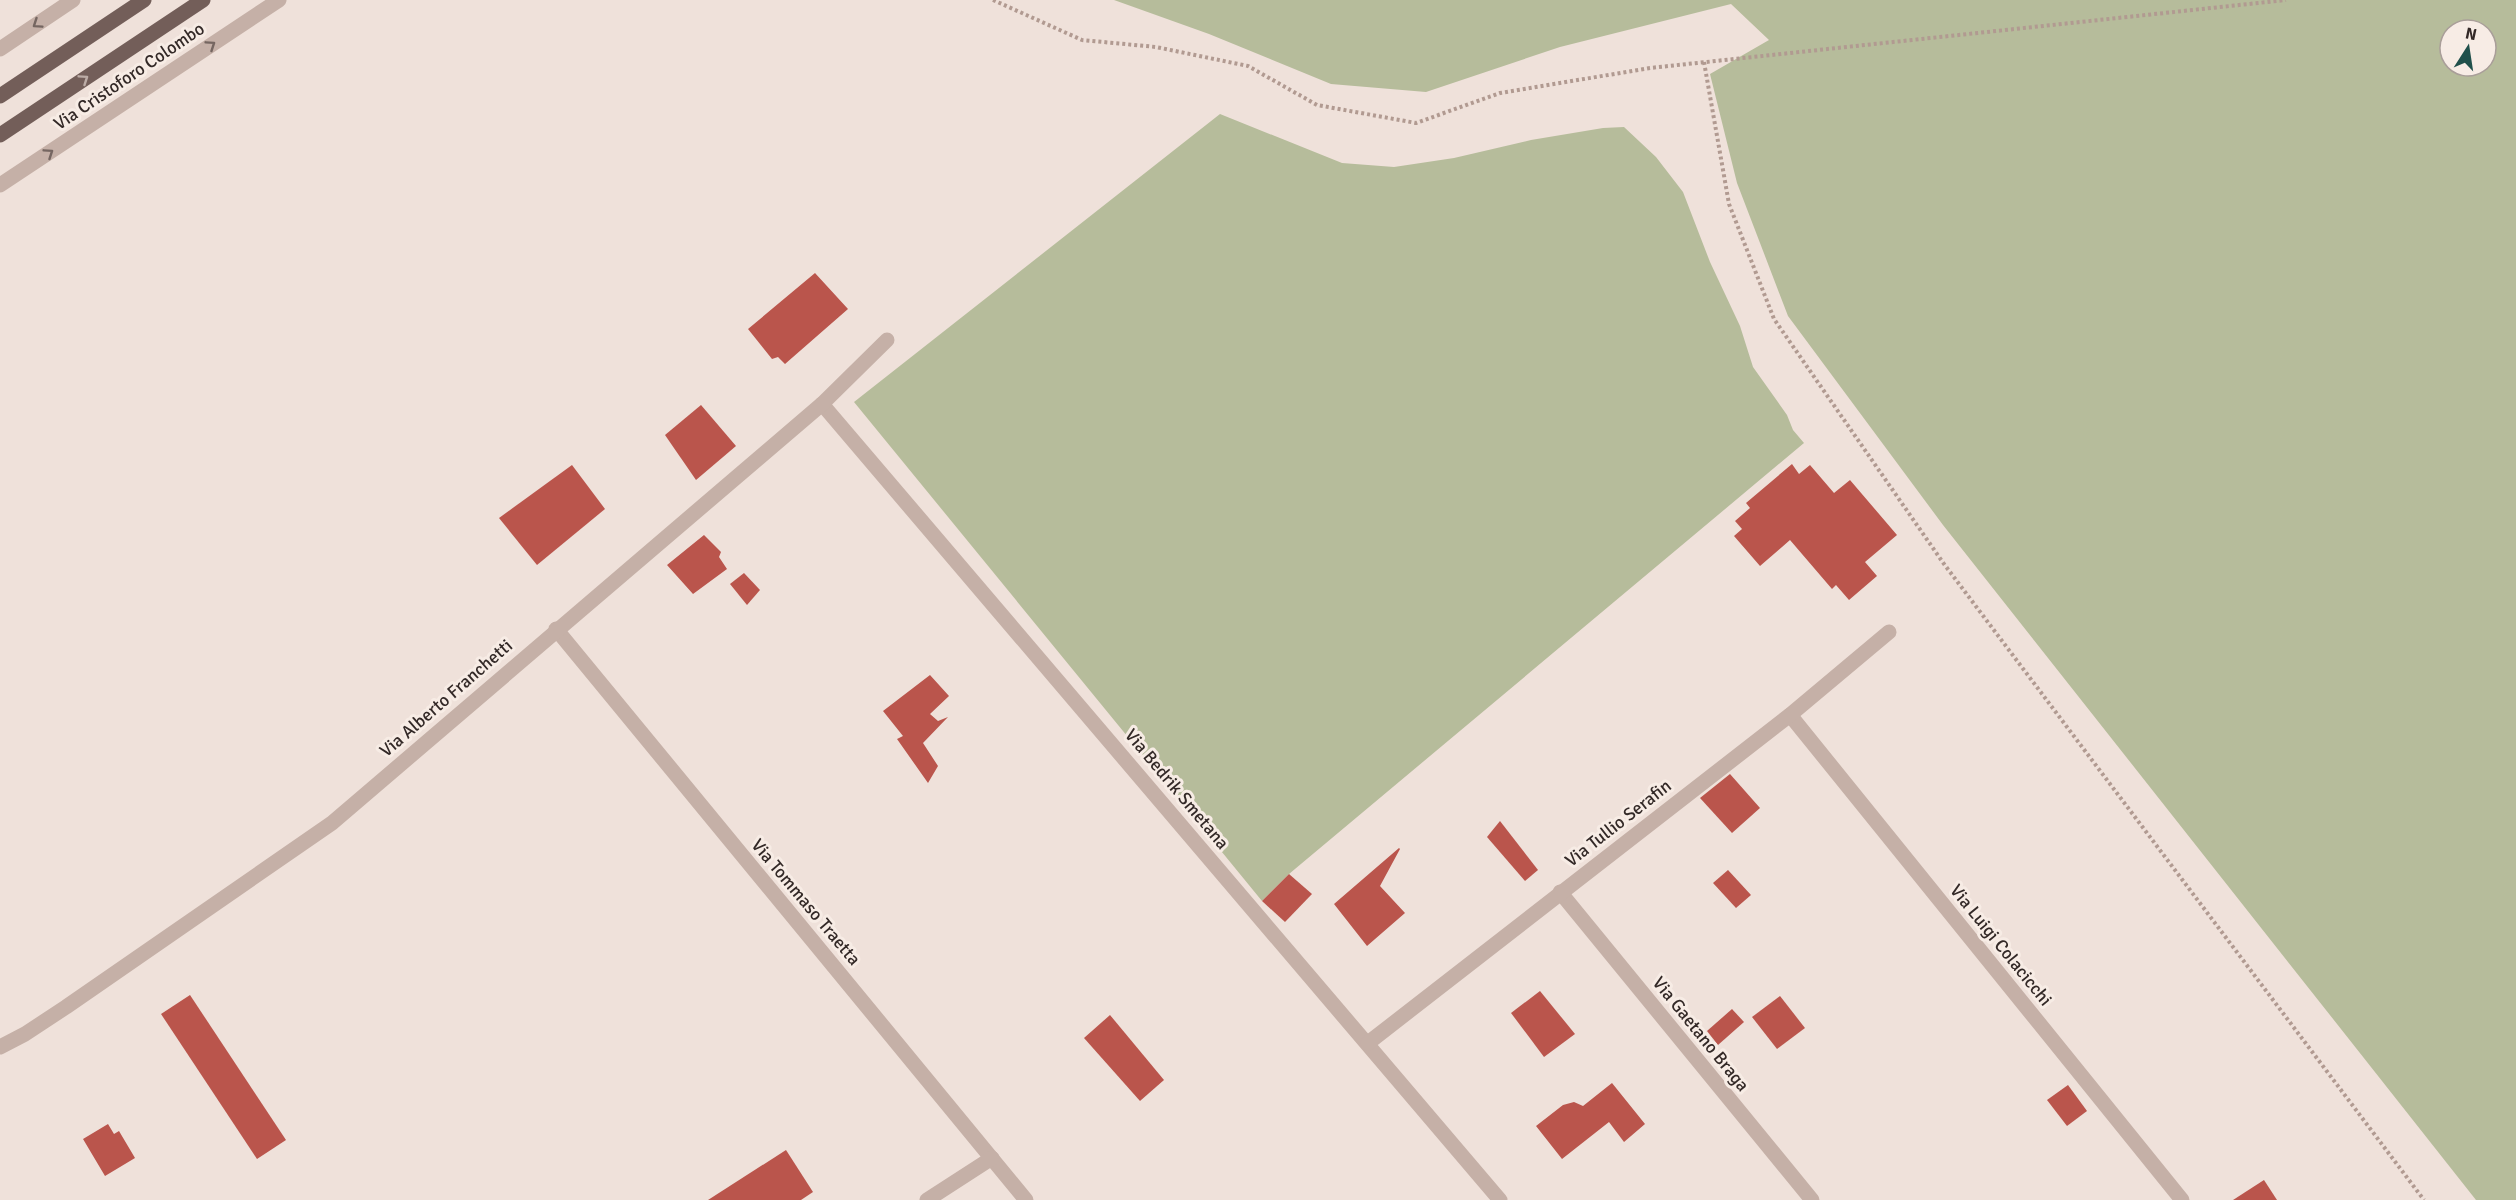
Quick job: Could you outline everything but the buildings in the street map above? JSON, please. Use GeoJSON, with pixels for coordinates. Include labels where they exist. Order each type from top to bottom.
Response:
{"type":"FeatureCollection","features":[{"type":"Feature","properties":{"kind":"main road"},"geometry":{"type":"LineString","coordinates":[[0,96],[144,0]]}},
{"type":"Feature","properties":{"kind":"main road","name":"Via Cristoforo Colombo"},"geometry":{"type":"LineString","coordinates":[[0,135],[203,0]]}},
{"type":"Feature","properties":{"kind":"street"},"geometry":{"type":"LineString","coordinates":[[0,49],[73,0]]}},
{"type":"Feature","properties":{"kind":"street","name":"Via Cristoforo Colombo"},"geometry":{"type":"LineString","coordinates":[[0,185],[279,0]]}},
{"type":"Feature","properties":{"kind":"street","name":"Via Alberto Franchetti"},"geometry":{"type":"LineString","coordinates":[[0,1047],[25,1034],[66,1007],[332,823],[556,629],[822,404],[887,340]]}},
{"type":"Feature","properties":{"kind":"street","name":"Via Bedrik Smetana"},"geometry":{"type":"LineString","coordinates":[[822,404],[1500,1200]]}},
{"type":"Feature","properties":{"kind":"street","name":"Via Tommaso Traetta"},"geometry":{"type":"LineString","coordinates":[[556,629],[1026,1200]]}},
{"type":"Feature","properties":{"kind":"street","name":"Via Tullio Serafin"},"geometry":{"type":"LineString","coordinates":[[1368,1043],[1790,715],[1889,632]]}},
{"type":"Feature","properties":{"kind":"street","name":"Via Luigi Colacicchi"},"geometry":{"type":"LineString","coordinates":[[1790,715],[2182,1200]]}},
{"type":"Feature","properties":{"kind":"street","name":"Via Gaetano Braga"},"geometry":{"type":"LineString","coordinates":[[1560,892],[1812,1200]]}},
{"type":"Feature","properties":{"kind":"street"},"geometry":{"type":"LineString","coordinates":[[927,1200],[992,1158]]}},
{"type":"Feature","properties":{"kind":"path"},"geometry":{"type":"LineString","coordinates":[[993,0],[1082,40],[1156,46],[1248,66],[1317,105],[1416,123],[1500,93],[1650,68],[2286,0]]}},
{"type":"Feature","properties":{"kind":"path"},"geometry":{"type":"LineString","coordinates":[[1704,62],[1729,204],[1774,319],[1951,574],[2424,1200]]}},
{"type":"Feature","properties":{"kind":"green space"},"geometry":{"type":"Polygon","coordinates":[[[1114,0],[2516,0],[2516,1200],[2476,1200],[1943,525],[1788,316],[1737,183],[1710,74],[1769,40],[1731,4],[1560,47],[1426,92],[1331,84],[1209,34],[1114,0]]]}},
{"type":"Feature","properties":{"kind":"green space"},"geometry":{"type":"Polygon","coordinates":[[[1220,114],[1342,163],[1394,167],[1454,158],[1531,140],[1603,128],[1624,127],[1656,157],[1683,192],[1710,262],[1740,326],[1753,367],[1787,415],[1793,430],[1804,443],[1289,874],[1262,901],[854,402],[1220,114]]]}}]}
